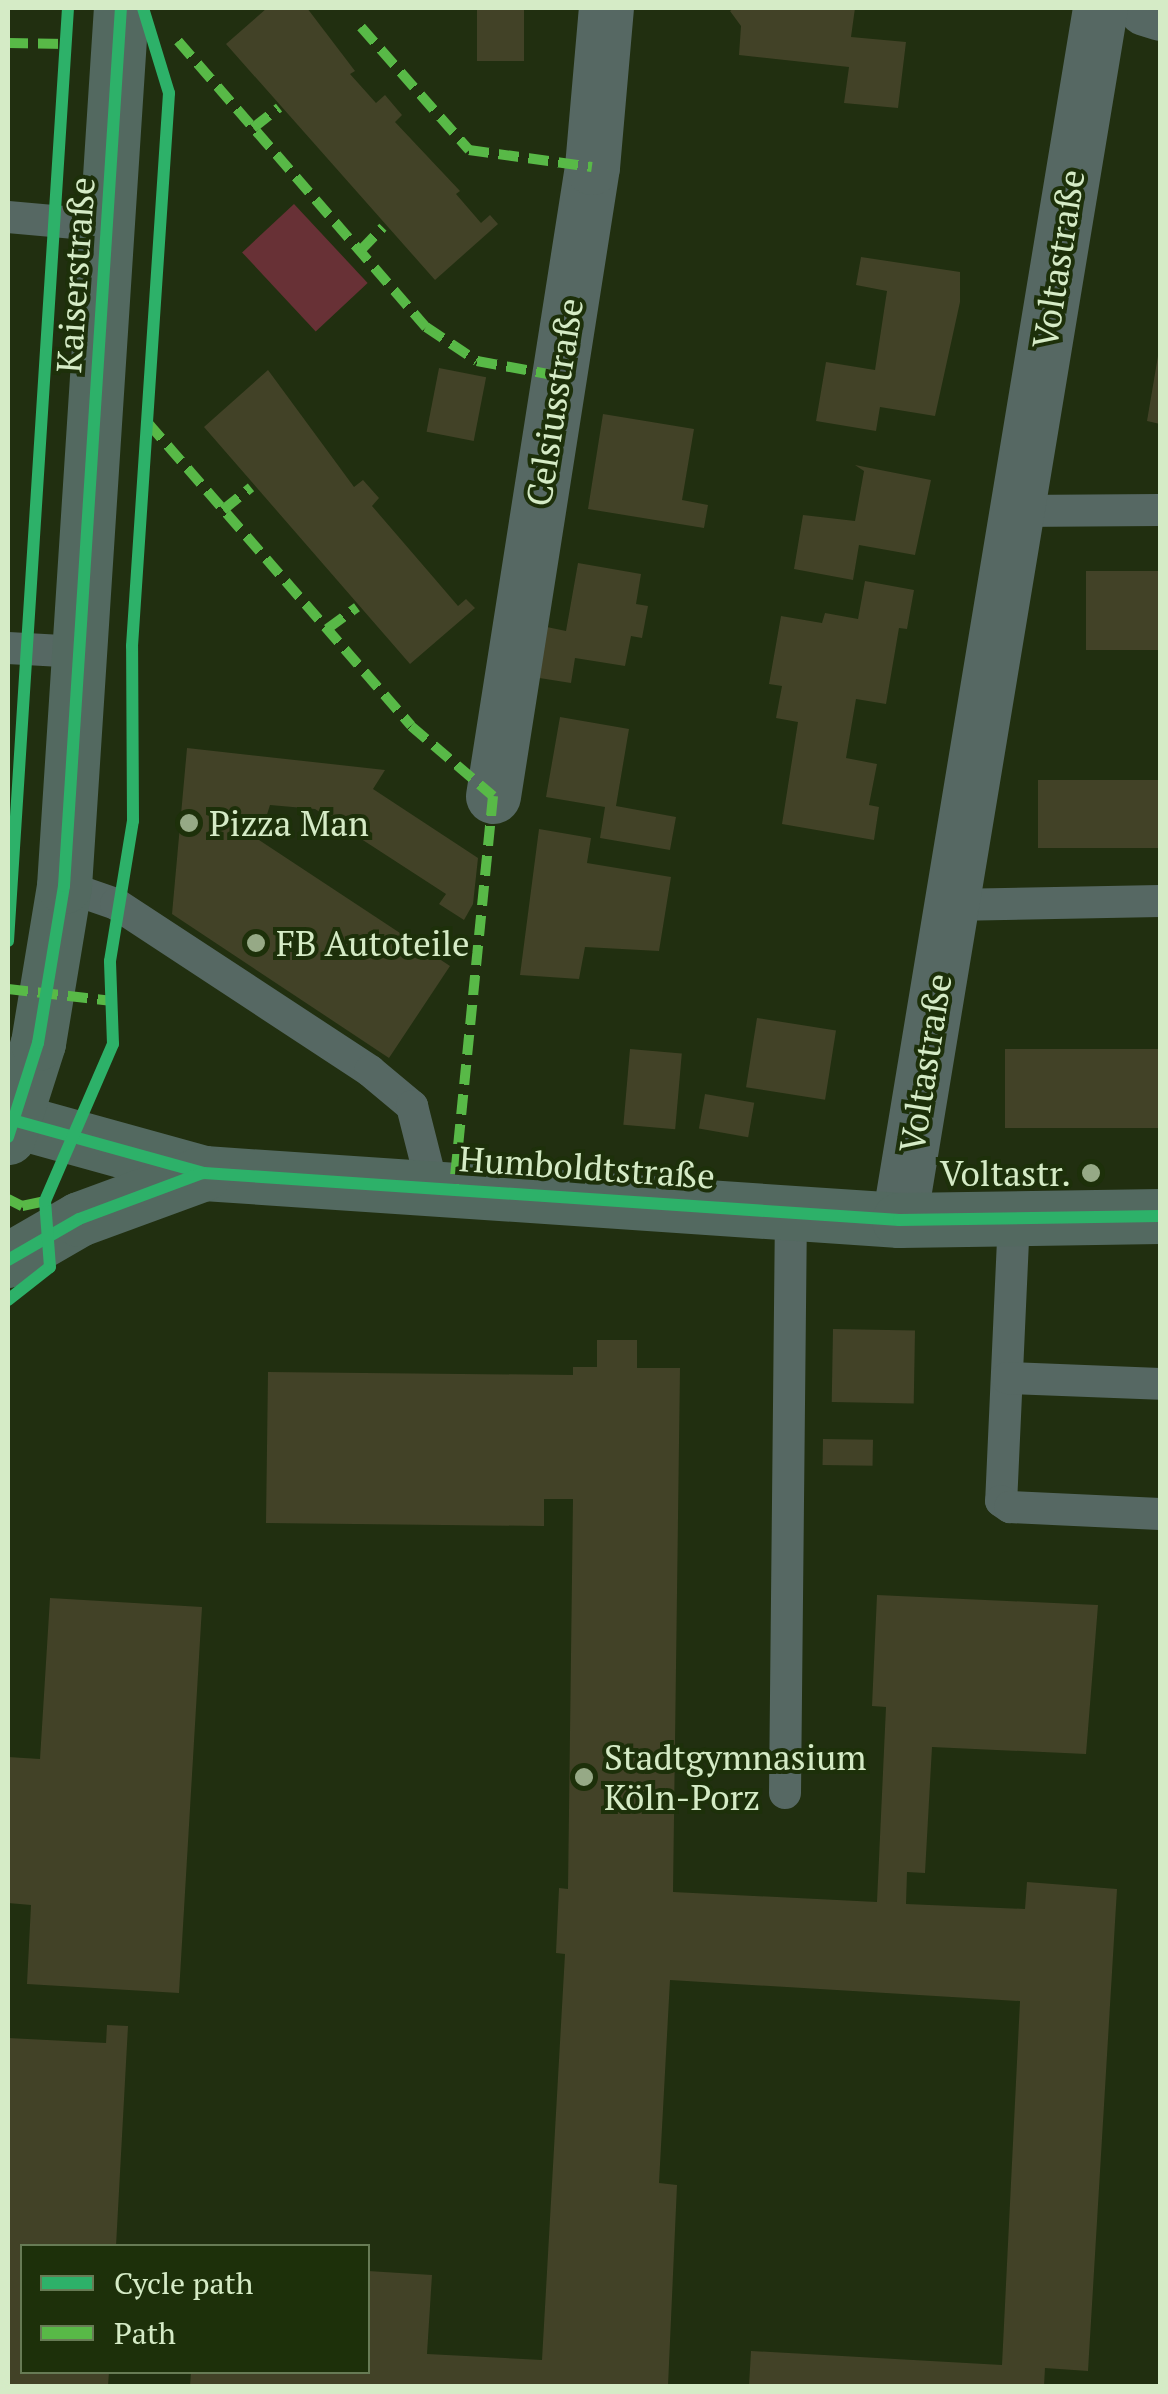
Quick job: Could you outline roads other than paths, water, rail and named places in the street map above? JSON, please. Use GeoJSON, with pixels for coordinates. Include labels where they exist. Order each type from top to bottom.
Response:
{"type":"FeatureCollection","features":[{"type":"Feature","properties":{"kind":"street","name":"Kaiserstraße"},"geometry":{"type":"LineString","coordinates":[[12,1129],[38,1043],[64,886],[121,8]]}},
{"type":"Feature","properties":{"kind":"street","name":"Celsiusstraße"},"geometry":{"type":"LineString","coordinates":[[493,796],[592,167],[606,8]]}},
{"type":"Feature","properties":{"kind":"street","name":"Voltastraße"},"geometry":{"type":"LineString","coordinates":[[899,1220],[1100,8]]}},
{"type":"Feature","properties":{"kind":"street"},"geometry":{"type":"LineString","coordinates":[[1145,8],[1160,13]]}},
{"type":"Feature","properties":{"kind":"street","name":"Humboldtstraße"},"geometry":{"type":"LineString","coordinates":[[12,1129],[204,1172],[899,1220],[1160,1216]]}},
{"type":"Feature","properties":{"kind":"street"},"geometry":{"type":"LineString","coordinates":[[8,1260],[79,1220],[204,1172]]}},
{"type":"Feature","properties":{"kind":"lane"},"geometry":{"type":"LineString","coordinates":[[8,216],[109,226]]}},
{"type":"Feature","properties":{"kind":"lane"},"geometry":{"type":"LineString","coordinates":[[1016,511],[1160,510]]}},
{"type":"Feature","properties":{"kind":"lane"},"geometry":{"type":"LineString","coordinates":[[8,648],[80,652]]}},
{"type":"Feature","properties":{"kind":"lane"},"geometry":{"type":"LineString","coordinates":[[64,886],[116,904],[370,1070],[412,1106],[432,1186]]}},
{"type":"Feature","properties":{"kind":"lane"},"geometry":{"type":"LineString","coordinates":[[950,906],[1160,901]]}},
{"type":"Feature","properties":{"kind":"lane"},"geometry":{"type":"LineString","coordinates":[[786,1793],[792,1212]]}},
{"type":"Feature","properties":{"kind":"lane"},"geometry":{"type":"LineString","coordinates":[[1014,1218],[1000,1498],[1006,1506],[1160,1514]]}},
{"type":"Feature","properties":{"kind":"lane"},"geometry":{"type":"LineString","coordinates":[[1008,1378],[1160,1384]]}},
{"type":"Feature","properties":{"kind":"place","name":"Pizza Man"},"geometry":{"type":"Point","coordinates":[189,823]}},
{"type":"Feature","properties":{"kind":"place","name":"FB Autoteile"},"geometry":{"type":"Point","coordinates":[256,943]}},
{"type":"Feature","properties":{"kind":"place","name":"Voltastr."},"geometry":{"type":"Point","coordinates":[1091,1173]}},
{"type":"Feature","properties":{"kind":"place","name":"Stadtgymnasium Köln-Porz"},"geometry":{"type":"Point","coordinates":[584,1777]}}]}
